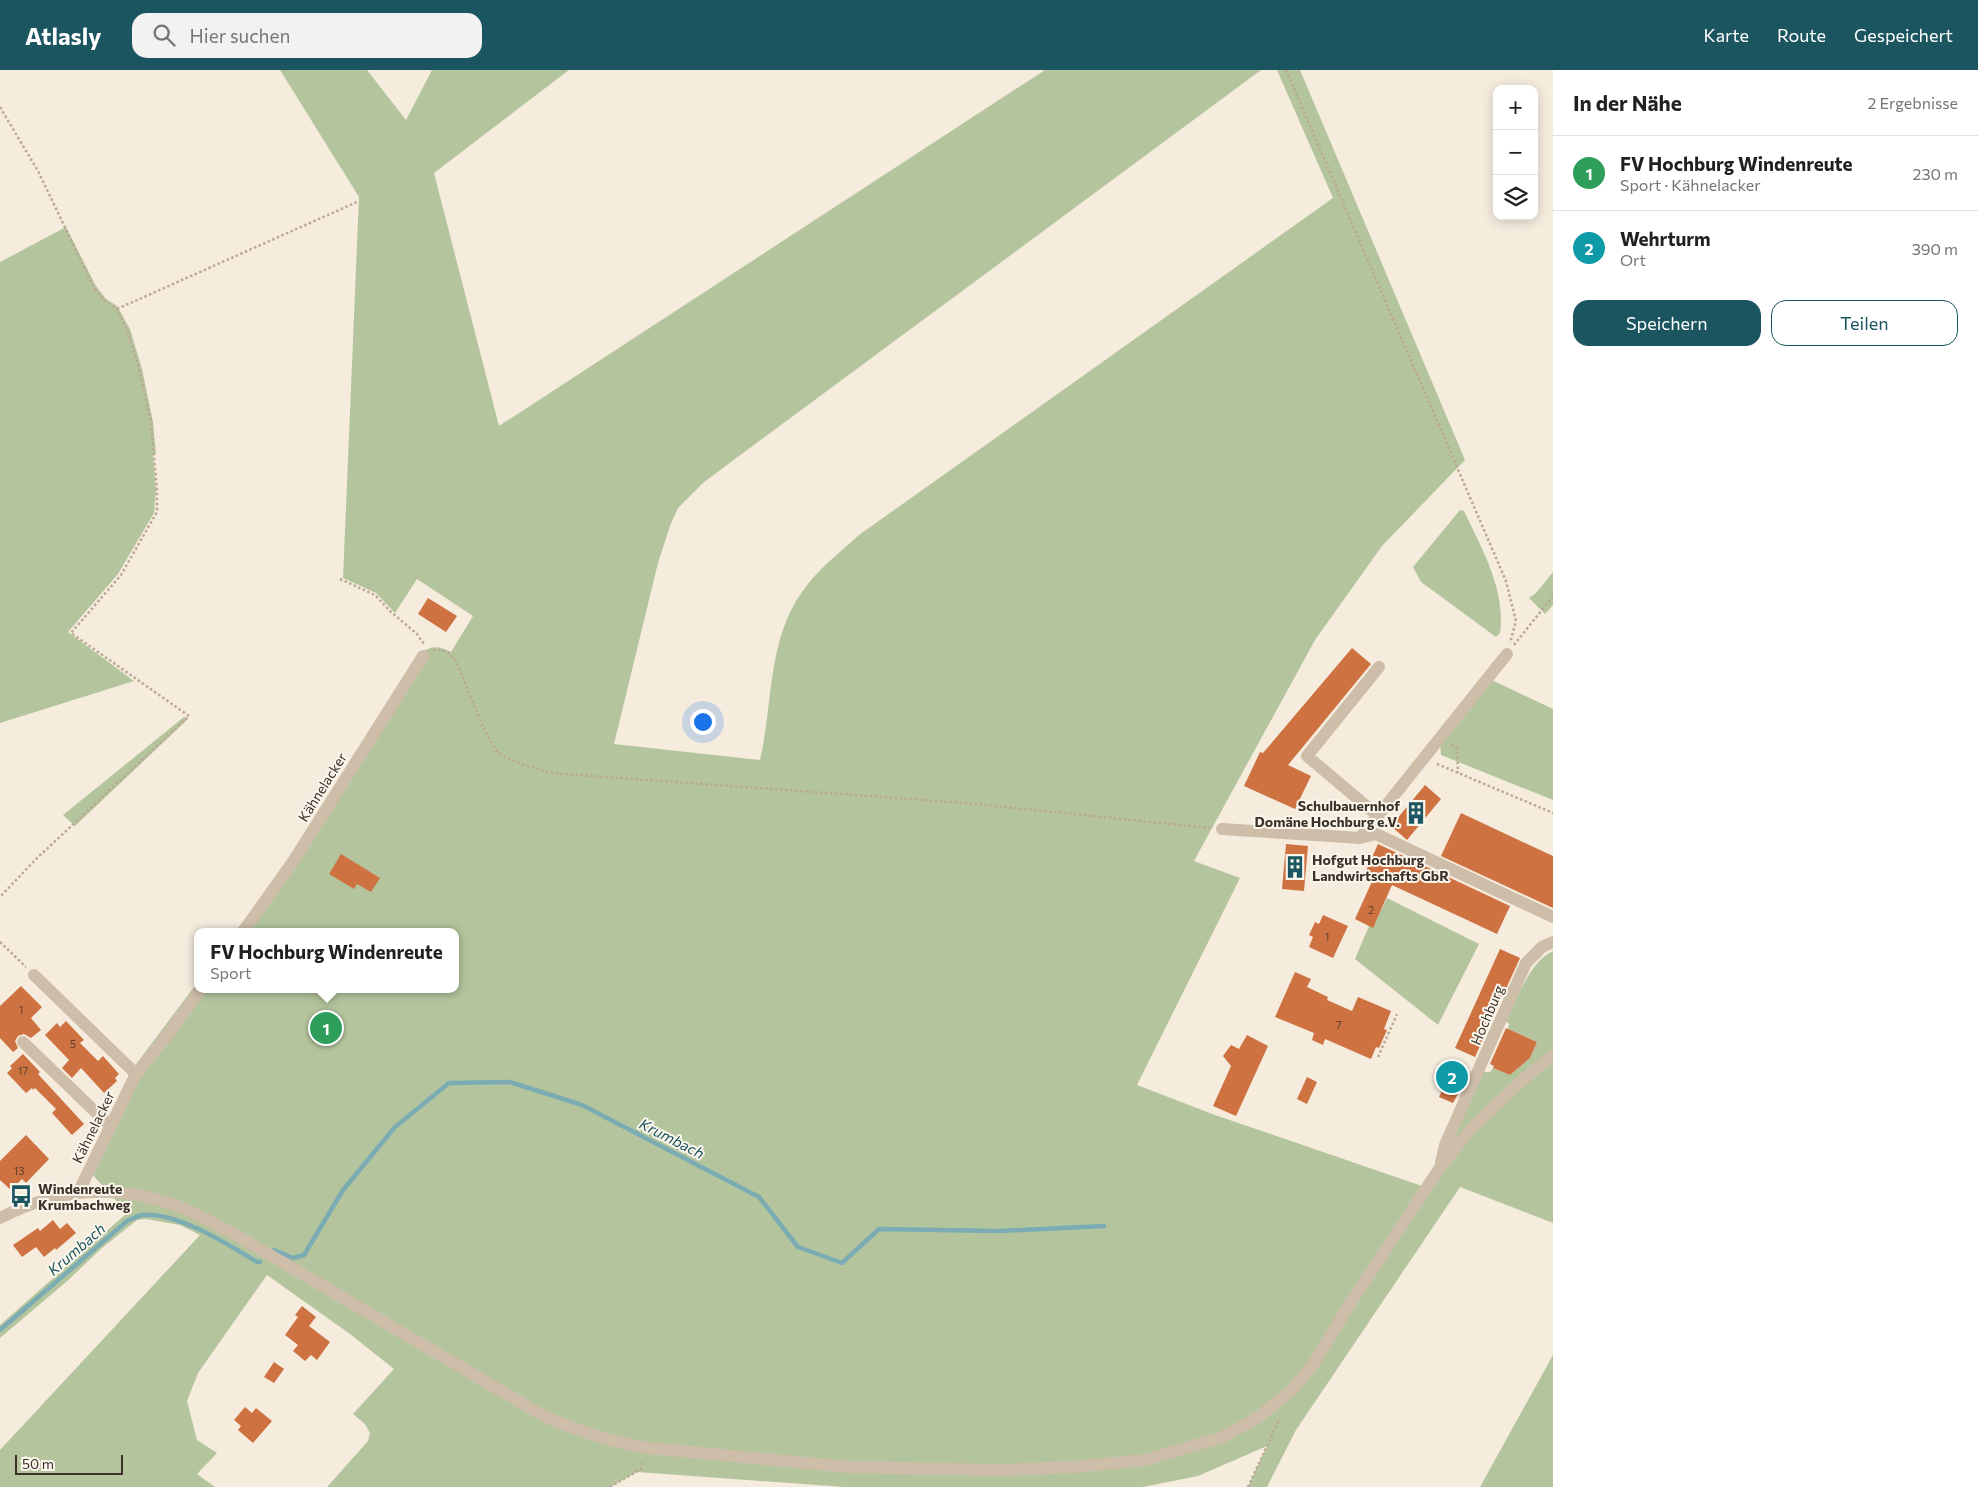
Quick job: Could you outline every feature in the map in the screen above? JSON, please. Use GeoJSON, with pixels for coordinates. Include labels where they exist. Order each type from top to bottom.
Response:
{"type":"FeatureCollection","features":[{"type":"Feature","properties":{"kind":"street"},"geometry":{"type":"LineString","coordinates":[[1360,838],[1507,654]]}},
{"type":"Feature","properties":{"kind":"street","name":"Kähnelacker"},"geometry":{"type":"LineString","coordinates":[[245,928],[294,860],[422,656]]}},
{"type":"Feature","properties":{"kind":"street"},"geometry":{"type":"LineString","coordinates":[[1377,815],[1307,756],[1379,667]]}},
{"type":"Feature","properties":{"kind":"street"},"geometry":{"type":"LineString","coordinates":[[1222,829],[1360,838],[1376,834],[1553,917]]}},
{"type":"Feature","properties":{"kind":"street","name":"Hochburg"},"geometry":{"type":"LineString","coordinates":[[1441,1166],[1445,1145],[1526,964],[1542,947],[1553,942]]}},
{"type":"Feature","properties":{"kind":"street"},"geometry":{"type":"LineString","coordinates":[[34,975],[136,1074]]}},
{"type":"Feature","properties":{"kind":"street","name":"Kähnelacker"},"geometry":{"type":"LineString","coordinates":[[78,1192],[109,1125],[136,1074],[198,993]]}},
{"type":"Feature","properties":{"kind":"street"},"geometry":{"type":"LineString","coordinates":[[24,1042],[109,1125]]}},
{"type":"Feature","properties":{"kind":"street"},"geometry":{"type":"LineString","coordinates":[[0,1218],[19,1208],[43,1200],[78,1192],[127,1194],[181,1207],[210,1220],[254,1245],[544,1416],[595,1437],[648,1448],[848,1467],[1000,1470],[1073,1468],[1145,1460],[1223,1437],[1260,1416],[1292,1390],[1312,1366],[1353,1299],[1441,1166],[1471,1129],[1518,1084],[1553,1055]]}},
{"type":"Feature","properties":{"kind":"path"},"geometry":{"type":"LineString","coordinates":[[1286,70],[1506,581],[1516,621],[1507,654]]}},
{"type":"Feature","properties":{"kind":"path"},"geometry":{"type":"LineString","coordinates":[[0,108],[38,171],[94,288],[104,300],[118,309],[140,369],[151,422],[157,512],[121,575],[71,633],[189,716],[36,858],[0,896]]}},
{"type":"Feature","properties":{"kind":"path"},"geometry":{"type":"LineString","coordinates":[[118,309],[356,202]]}},
{"type":"Feature","properties":{"kind":"path"},"geometry":{"type":"LineString","coordinates":[[340,579],[375,595],[390,611],[417,634],[429,650],[447,651],[456,661],[489,739],[498,752],[513,760],[550,773],[966,803],[1187,827],[1222,829]]}},
{"type":"Feature","properties":{"kind":"path"},"geometry":{"type":"LineString","coordinates":[[1507,654],[1553,596]]}},
{"type":"Feature","properties":{"kind":"path"},"geometry":{"type":"LineString","coordinates":[[1441,736],[1457,748],[1458,773]]}},
{"type":"Feature","properties":{"kind":"path"},"geometry":{"type":"LineString","coordinates":[[1423,758],[1553,813]]}},
{"type":"Feature","properties":{"kind":"path"},"geometry":{"type":"LineString","coordinates":[[0,942],[34,975]]}},
{"type":"Feature","properties":{"kind":"path"},"geometry":{"type":"LineString","coordinates":[[1378,1057],[1397,1014]]}},
{"type":"Feature","properties":{"kind":"path"},"geometry":{"type":"LineString","coordinates":[[1248,1487],[1284,1413]]}},
{"type":"Feature","properties":{"kind":"path"},"geometry":{"type":"LineString","coordinates":[[610,1487],[641,1469],[648,1448]]}},
{"type":"Feature","properties":{"kind":"green space"},"geometry":{"type":"Polygon","coordinates":[[[280,70],[367,70],[406,120],[432,70],[569,70],[434,173],[499,426],[1045,70],[1261,70],[704,482],[678,508],[658,563],[614,744],[760,760],[773,674],[782,631],[802,592],[821,569],[859,535],[1333,198],[1277,70],[1300,70],[1465,460],[1382,546],[1315,640],[1194,861],[1240,878],[1137,1085],[1215,1115],[1422,1186],[1447,1150],[1482,1072],[1490,1072],[1493,1068],[1510,1075],[1530,1058],[1537,1042],[1508,1029],[1509,1024],[1506,1021],[1519,992],[1531,972],[1545,956],[1553,951],[1553,1223],[1460,1187],[1296,1430],[1267,1487],[1248,1487],[1267,1446],[1198,1476],[1143,1487],[845,1487],[637,1472],[610,1487],[327,1487],[368,1441],[370,1433],[365,1424],[353,1414],[394,1369],[350,1334],[267,1275],[198,1373],[187,1401],[197,1440],[217,1453],[197,1474],[215,1487],[0,1487],[0,1450],[200,1235],[180,1225],[146,1219],[137,1220],[102,1248],[66,1282],[0,1338],[0,1325],[127,1213],[90,1172],[134,1067],[194,987],[194,993],[459,993],[459,928],[238,928],[291,858],[421,653],[436,647],[451,652],[473,616],[417,579],[395,613],[376,593],[343,578],[359,197],[280,70]]]}},
{"type":"Feature","properties":{"kind":"green space"},"geometry":{"type":"Polygon","coordinates":[[[66,227],[96,286],[106,299],[117,306],[130,329],[142,369],[153,422],[156,454],[153,454],[156,491],[154,513],[118,574],[68,632],[134,681],[0,723],[0,262],[66,227]]]}},
{"type":"Feature","properties":{"kind":"green space"},"geometry":{"type":"Polygon","coordinates":[[[1460,510],[1464,511],[1478,540],[1496,586],[1501,617],[1500,633],[1496,637],[1421,582],[1413,567],[1460,510]]]}},
{"type":"Feature","properties":{"kind":"green space"},"geometry":{"type":"Polygon","coordinates":[[[1553,572],[1553,605],[1545,614],[1529,598],[1536,593],[1553,572]]]}},
{"type":"Feature","properties":{"kind":"green space"},"geometry":{"type":"Polygon","coordinates":[[[1492,680],[1553,709],[1553,800],[1441,755],[1440,743],[1492,680]]]}},
{"type":"Feature","properties":{"kind":"green space"},"geometry":{"type":"Polygon","coordinates":[[[184,717],[187,720],[75,826],[63,815],[184,717]]]}},
{"type":"Feature","properties":{"kind":"green space"},"geometry":{"type":"Polygon","coordinates":[[[1387,898],[1479,944],[1438,1025],[1355,959],[1369,926],[1374,925],[1387,898]]]}},
{"type":"Feature","properties":{"kind":"green space"},"geometry":{"type":"Polygon","coordinates":[[[1553,1355],[1553,1487],[1480,1487],[1553,1355]]]}},
{"type":"Feature","properties":{"kind":"building"},"geometry":{"type":"Polygon","coordinates":[[[428,598],[457,616],[446,632],[418,614],[428,598]]]}},
{"type":"Feature","properties":{"kind":"building"},"geometry":{"type":"Polygon","coordinates":[[[1352,648],[1371,664],[1288,765],[1311,776],[1295,809],[1244,786],[1260,752],[1263,753],[1352,648]]]}},
{"type":"Feature","properties":{"kind":"building","name":"Schulbauernhof Domäne Hochburg e.V."},"geometry":{"type":"Polygon","coordinates":[[[1425,785],[1441,799],[1407,840],[1391,826],[1425,785]]]}},
{"type":"Feature","properties":{"kind":"building"},"geometry":{"type":"Polygon","coordinates":[[[1461,813],[1553,856],[1553,908],[1441,856],[1461,813]]]}},
{"type":"Feature","properties":{"kind":"building","name":"Hofgut Hochburg Landwirtschafts GbR"},"geometry":{"type":"Polygon","coordinates":[[[1286,844],[1308,846],[1304,891],[1282,889],[1286,844]]]}},
{"type":"Feature","properties":{"kind":"building"},"geometry":{"type":"Polygon","coordinates":[[[1378,844],[1510,906],[1497,934],[1392,885],[1373,928],[1355,919],[1374,877],[1365,873],[1378,844]]]}},
{"type":"Feature","properties":{"kind":"building"},"geometry":{"type":"Polygon","coordinates":[[[341,854],[380,878],[371,892],[357,884],[354,889],[329,874],[341,854]]]}},
{"type":"Feature","properties":{"kind":"building"},"geometry":{"type":"Polygon","coordinates":[[[1323,915],[1348,926],[1333,958],[1309,947],[1313,937],[1309,935],[1315,922],[1319,924],[1323,915]]]}},
{"type":"Feature","properties":{"kind":"building"},"geometry":{"type":"Polygon","coordinates":[[[1500,949],[1520,958],[1475,1057],[1455,1048],[1500,949]]]}},
{"type":"Feature","properties":{"kind":"building"},"geometry":{"type":"Polygon","coordinates":[[[1295,972],[1311,979],[1307,987],[1328,997],[1327,1000],[1352,1011],[1358,997],[1391,1011],[1384,1029],[1387,1030],[1379,1048],[1376,1047],[1371,1059],[1325,1039],[1323,1045],[1312,1040],[1314,1033],[1275,1017],[1295,972]]]}},
{"type":"Feature","properties":{"kind":"building"},"geometry":{"type":"Polygon","coordinates":[[[21,986],[42,1007],[31,1018],[41,1030],[31,1038],[24,1034],[18,1036],[15,1041],[18,1048],[13,1052],[0,1038],[0,1006],[21,986]]]}},
{"type":"Feature","properties":{"kind":"building"},"geometry":{"type":"Polygon","coordinates":[[[66,1021],[84,1040],[80,1043],[98,1061],[103,1056],[119,1074],[115,1078],[117,1081],[104,1093],[81,1068],[72,1078],[62,1068],[69,1060],[45,1035],[57,1023],[60,1027],[66,1021]]]}},
{"type":"Feature","properties":{"kind":"building"},"geometry":{"type":"Polygon","coordinates":[[[1506,1028],[1537,1042],[1530,1058],[1510,1075],[1493,1068],[1494,1066],[1490,1064],[1506,1028]]]}},
{"type":"Feature","properties":{"kind":"building"},"geometry":{"type":"Polygon","coordinates":[[[1247,1035],[1268,1046],[1236,1116],[1213,1106],[1231,1066],[1223,1056],[1231,1045],[1239,1049],[1247,1035]]]}},
{"type":"Feature","properties":{"kind":"building"},"geometry":{"type":"Polygon","coordinates":[[[23,1054],[40,1072],[38,1074],[84,1124],[72,1135],[52,1113],[56,1109],[35,1088],[26,1093],[7,1073],[12,1068],[10,1066],[23,1054]]]}},
{"type":"Feature","properties":{"kind":"building"},"geometry":{"type":"Polygon","coordinates":[[[1307,1077],[1317,1082],[1307,1104],[1297,1099],[1307,1077]]]}},
{"type":"Feature","properties":{"kind":"building"},"geometry":{"type":"Polygon","coordinates":[[[1446,1082],[1460,1090],[1453,1103],[1439,1097],[1446,1082]]]}},
{"type":"Feature","properties":{"kind":"building"},"geometry":{"type":"Polygon","coordinates":[[[26,1135],[49,1159],[26,1183],[22,1179],[11,1190],[0,1180],[0,1161],[26,1135]]]}},
{"type":"Feature","properties":{"kind":"building"},"geometry":{"type":"Polygon","coordinates":[[[53,1220],[60,1229],[67,1223],[76,1233],[56,1250],[55,1248],[44,1257],[36,1247],[22,1257],[13,1245],[38,1228],[40,1231],[53,1220]]]}},
{"type":"Feature","properties":{"kind":"building"},"geometry":{"type":"Polygon","coordinates":[[[302,1306],[316,1317],[309,1326],[330,1342],[317,1360],[311,1355],[305,1361],[293,1351],[298,1345],[285,1335],[298,1317],[295,1315],[302,1306]]]}},
{"type":"Feature","properties":{"kind":"building"},"geometry":{"type":"Polygon","coordinates":[[[274,1362],[284,1369],[274,1383],[264,1377],[274,1362]]]}},
{"type":"Feature","properties":{"kind":"building"},"geometry":{"type":"Polygon","coordinates":[[[245,1407],[252,1413],[256,1408],[272,1421],[253,1443],[238,1430],[241,1426],[234,1420],[245,1407]]]}},
{"type":"Feature","properties":{"kind":"waterway","name":"Krumbach"},"geometry":{"type":"LineString","coordinates":[[274,1250],[293,1258],[304,1255],[343,1190],[395,1127],[449,1083],[510,1082],[582,1105],[759,1197],[798,1247],[842,1263],[879,1229],[999,1231],[1104,1226]]}},
{"type":"Feature","properties":{"kind":"waterway","name":"Krumbach"},"geometry":{"type":"LineString","coordinates":[[0,1330],[127,1221],[140,1215],[156,1215],[186,1224],[260,1262]]}},
{"type":"Feature","properties":{"kind":"place","name":"Schulbauernhof Domäne Hochburg e.V."},"geometry":{"type":"Point","coordinates":[1416,813]}},
{"type":"Feature","properties":{"kind":"place","name":"Hofgut Hochburg Landwirtschafts GbR"},"geometry":{"type":"Point","coordinates":[1295,867]}},
{"type":"Feature","properties":{"kind":"place","name":"FV Hochburg Windenreute"},"geometry":{"type":"Point","coordinates":[326,1028]}},
{"type":"Feature","properties":{"kind":"place","name":"Wehrturm"},"geometry":{"type":"Point","coordinates":[1452,1077]}},
{"type":"Feature","properties":{"kind":"place","name":"Windenreute Krumbachweg"},"geometry":{"type":"Point","coordinates":[21,1196]}}]}
